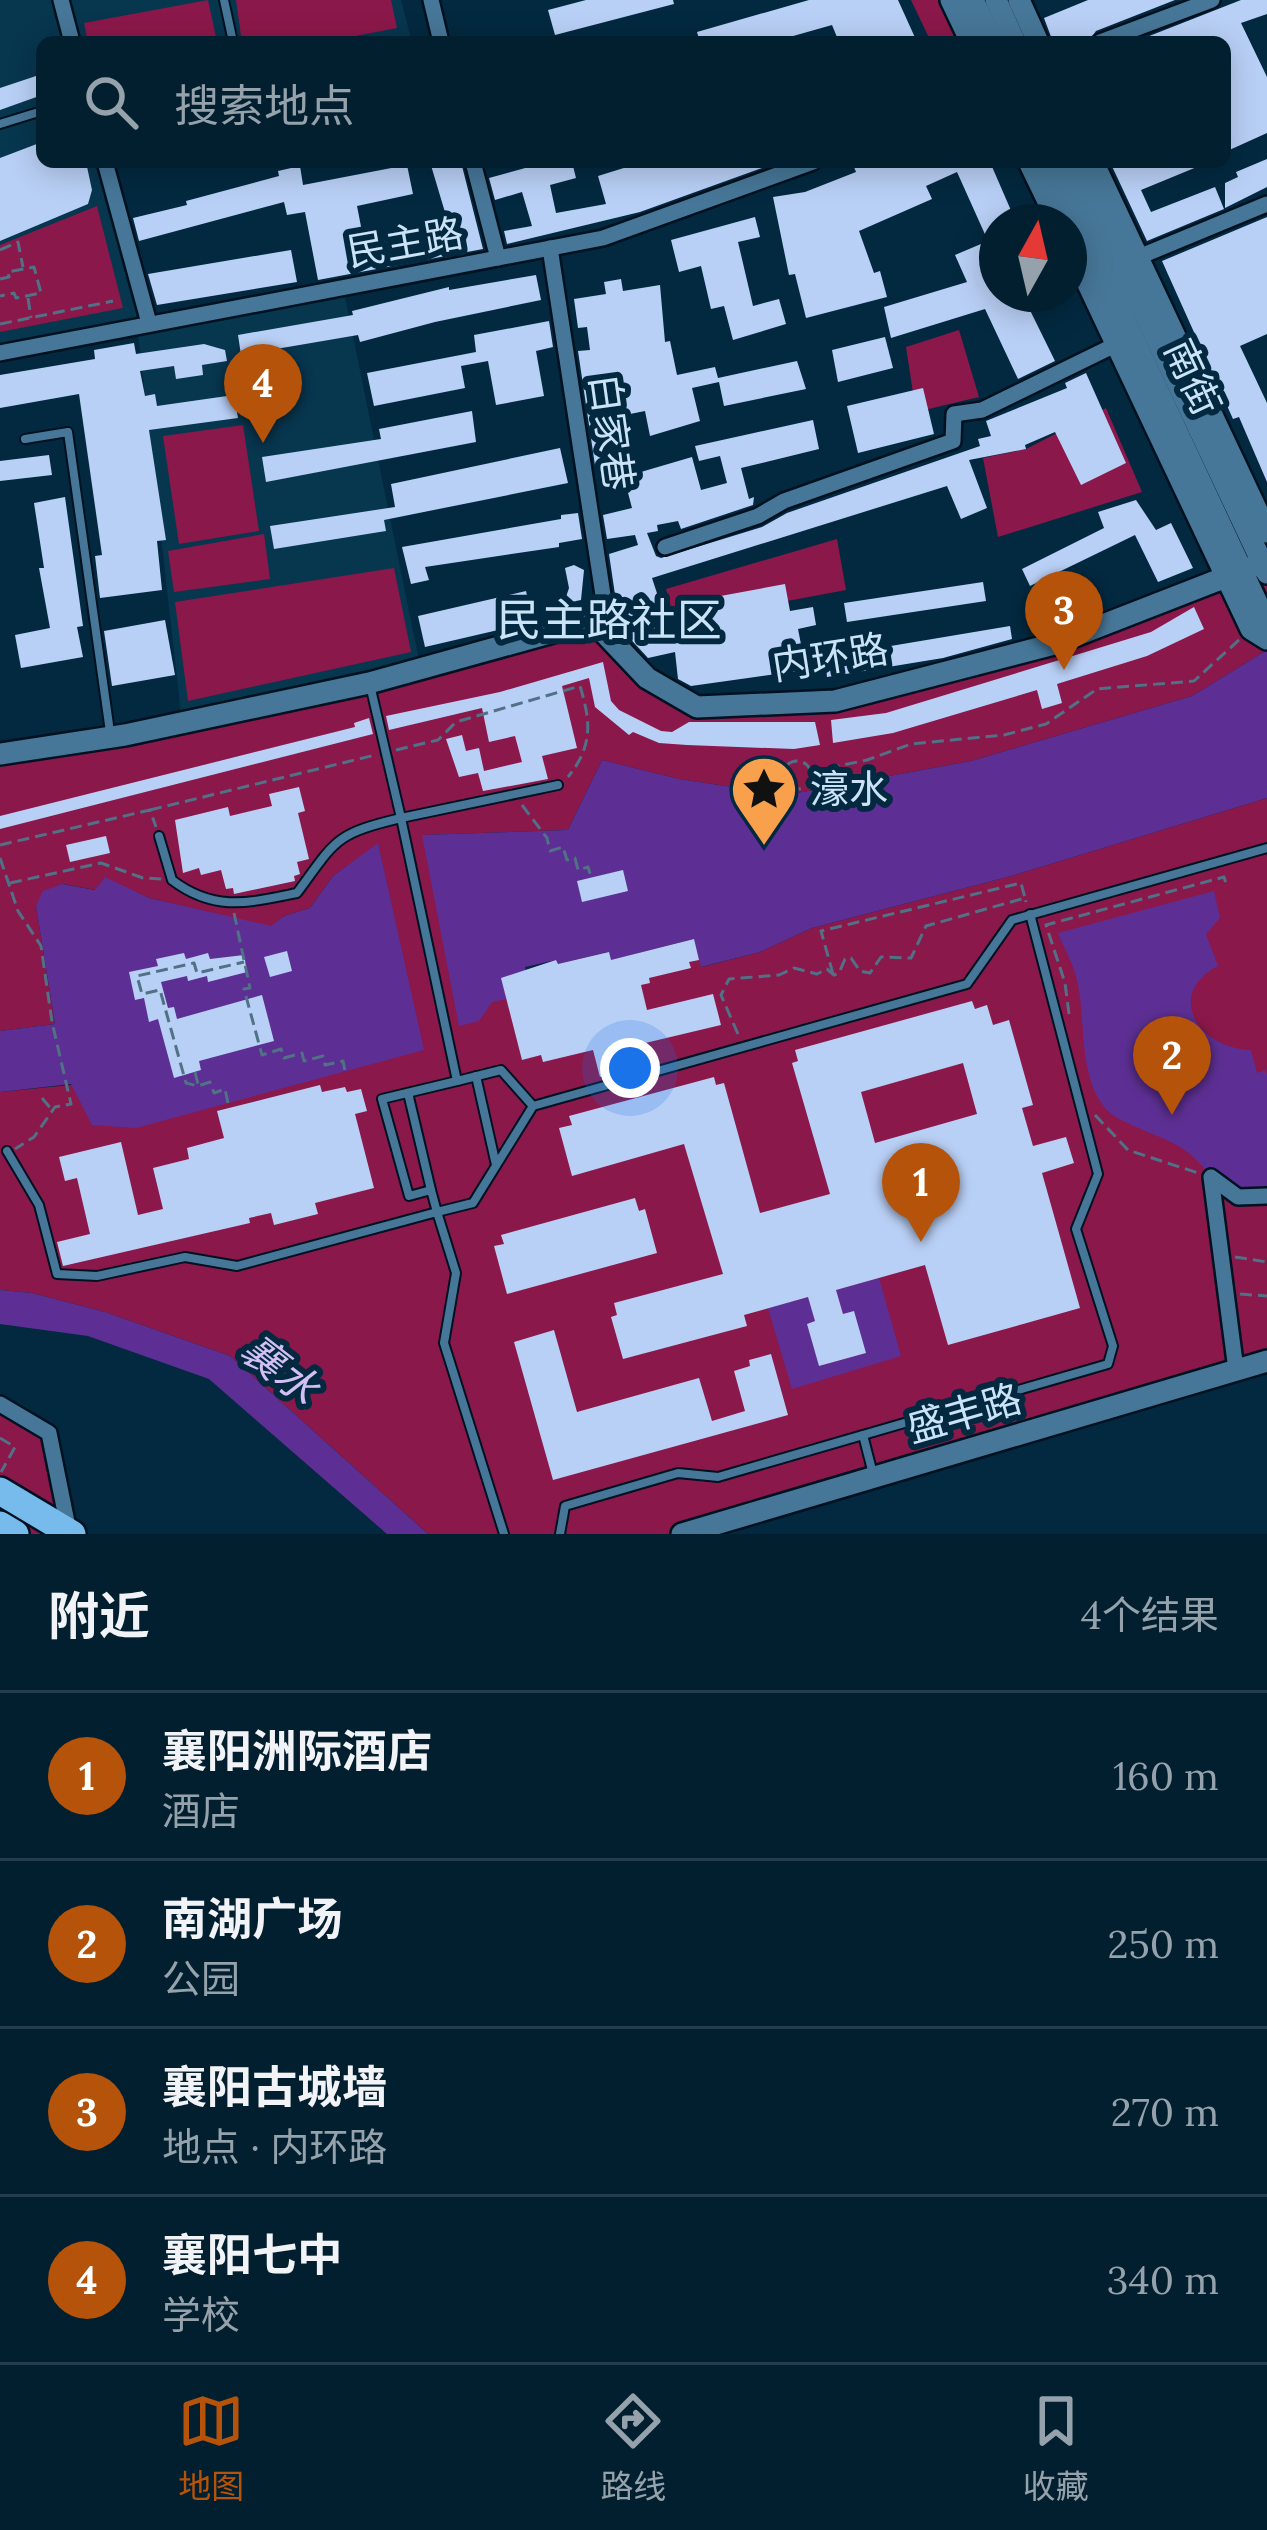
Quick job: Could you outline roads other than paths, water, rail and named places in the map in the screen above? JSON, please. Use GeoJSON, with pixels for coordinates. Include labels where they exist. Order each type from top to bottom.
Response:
{"type":"FeatureCollection","features":[{"type":"Feature","properties":{"kind":"highway"},"geometry":{"type":"LineString","coordinates":[[0,1491],[70,1533]]}},
{"type":"Feature","properties":{"kind":"highway"},"geometry":{"type":"LineString","coordinates":[[0,1525],[15,1534]]}},
{"type":"Feature","properties":{"kind":"street"},"geometry":{"type":"LineString","coordinates":[[61,0],[70,36]]}},
{"type":"Feature","properties":{"kind":"street"},"geometry":{"type":"LineString","coordinates":[[431,0],[440,36]]}},
{"type":"Feature","properties":{"kind":"street"},"geometry":{"type":"LineString","coordinates":[[952,0],[968,36]]}},
{"type":"Feature","properties":{"kind":"street"},"geometry":{"type":"LineString","coordinates":[[973,0],[990,36]]}},
{"type":"Feature","properties":{"kind":"street"},"geometry":{"type":"LineString","coordinates":[[996,0],[1013,36]]}},
{"type":"Feature","properties":{"kind":"street"},"geometry":{"type":"LineString","coordinates":[[1018,0],[1035,36]]}},
{"type":"Feature","properties":{"kind":"street"},"geometry":{"type":"LineString","coordinates":[[1116,36],[1212,0]]}},
{"type":"Feature","properties":{"kind":"street"},"geometry":{"type":"LineString","coordinates":[[107,168],[149,323]]}},
{"type":"Feature","properties":{"kind":"street"},"geometry":{"type":"LineString","coordinates":[[474,168],[498,258]]}},
{"type":"Feature","properties":{"kind":"street","name":"民主路"},"geometry":{"type":"LineString","coordinates":[[0,353],[603,238],[796,168]]}},
{"type":"Feature","properties":{"kind":"street"},"geometry":{"type":"LineString","coordinates":[[1032,168],[1049,204]]}},
{"type":"Feature","properties":{"kind":"street","name":"南街"},"geometry":{"type":"LineString","coordinates":[[1055,168],[1121,264]]}},
{"type":"Feature","properties":{"kind":"street","name":"南街"},"geometry":{"type":"LineString","coordinates":[[1076,168],[1254,568],[1262,631]]}},
{"type":"Feature","properties":{"kind":"street"},"geometry":{"type":"LineString","coordinates":[[1095,168],[1121,264],[1267,532]]}},
{"type":"Feature","properties":{"kind":"street"},"geometry":{"type":"LineString","coordinates":[[1121,264],[1267,204]]}},
{"type":"Feature","properties":{"kind":"street","name":"白家巷"},"geometry":{"type":"LineString","coordinates":[[550,248],[605,608],[593,620]]}},
{"type":"Feature","properties":{"kind":"street"},"geometry":{"type":"LineString","coordinates":[[1087,282],[1117,344],[1254,568]]}},
{"type":"Feature","properties":{"kind":"street"},"geometry":{"type":"LineString","coordinates":[[665,547],[952,441],[953,414],[982,410],[1117,344]]}},
{"type":"Feature","properties":{"kind":"street","name":"内环路"},"geometry":{"type":"LineString","coordinates":[[593,620],[647,678],[698,707],[835,701],[1054,644],[1254,568]]}},
{"type":"Feature","properties":{"kind":"street"},"geometry":{"type":"LineString","coordinates":[[0,754],[369,683],[593,620]]}},
{"type":"Feature","properties":{"kind":"street"},"geometry":{"type":"LineString","coordinates":[[1236,1370],[1211,1178],[1238,1197],[1267,1196]]}},
{"type":"Feature","properties":{"kind":"street","name":"盛丰路"},"geometry":{"type":"LineString","coordinates":[[682,1534],[1267,1361]]}},
{"type":"Feature","properties":{"kind":"street"},"geometry":{"type":"LineString","coordinates":[[0,1404],[49,1432],[70,1533]]}},
{"type":"Feature","properties":{"kind":"lane"},"geometry":{"type":"LineString","coordinates":[[224,0],[232,36]]}},
{"type":"Feature","properties":{"kind":"lane"},"geometry":{"type":"LineString","coordinates":[[0,124],[36,113]]}},
{"type":"Feature","properties":{"kind":"lane"},"geometry":{"type":"LineString","coordinates":[[25,439],[68,432],[110,736]]}},
{"type":"Feature","properties":{"kind":"lane"},"geometry":{"type":"LineString","coordinates":[[369,683],[457,1081]]}},
{"type":"Feature","properties":{"kind":"lane"},"geometry":{"type":"LineString","coordinates":[[159,836],[171,877],[190,893],[232,906],[297,893],[333,843],[349,832],[558,784]]}},
{"type":"Feature","properties":{"kind":"lane"},"geometry":{"type":"LineString","coordinates":[[7,1151],[39,1205],[58,1274],[97,1276],[185,1257],[236,1267],[473,1203],[533,1106],[967,984],[1012,920],[1267,848]]}},
{"type":"Feature","properties":{"kind":"lane"},"geometry":{"type":"LineString","coordinates":[[560,1534],[566,1506],[678,1473],[718,1477],[1108,1364],[1113,1356],[1076,1229],[1098,1174],[1030,914]]}},
{"type":"Feature","properties":{"kind":"lane"},"geometry":{"type":"LineString","coordinates":[[431,1190],[409,1196],[382,1099],[501,1070],[533,1106]]}},
{"type":"Feature","properties":{"kind":"lane"},"geometry":{"type":"LineString","coordinates":[[476,1076],[496,1166]]}},
{"type":"Feature","properties":{"kind":"lane"},"geometry":{"type":"LineString","coordinates":[[408,1093],[456,1273],[444,1343],[504,1534]]}},
{"type":"Feature","properties":{"kind":"lane"},"geometry":{"type":"LineString","coordinates":[[862,1435],[874,1477]]}},
{"type":"Feature","properties":{"kind":"place","name":"襄阳七中"},"geometry":{"type":"Point","coordinates":[263,443]}},
{"type":"Feature","properties":{"kind":"place","name":"襄阳古城墙"},"geometry":{"type":"Point","coordinates":[1064,670]}},
{"type":"Feature","properties":{"kind":"place","name":"濠水"},"geometry":{"type":"Point","coordinates":[764,848]}},
{"type":"Feature","properties":{"kind":"place","name":"南湖广场"},"geometry":{"type":"Point","coordinates":[1172,1115]}},
{"type":"Feature","properties":{"kind":"place","name":"襄阳洲际酒店"},"geometry":{"type":"Point","coordinates":[921,1242]}},
{"type":"Feature","properties":{"kind":"district","name":"民主路社区"},"geometry":{"type":"Point","coordinates":[609,619]}},
{"type":"Feature","properties":{"kind":"water label","name":"襄水"},"geometry":{"type":"Point","coordinates":[280,1369]}}]}
